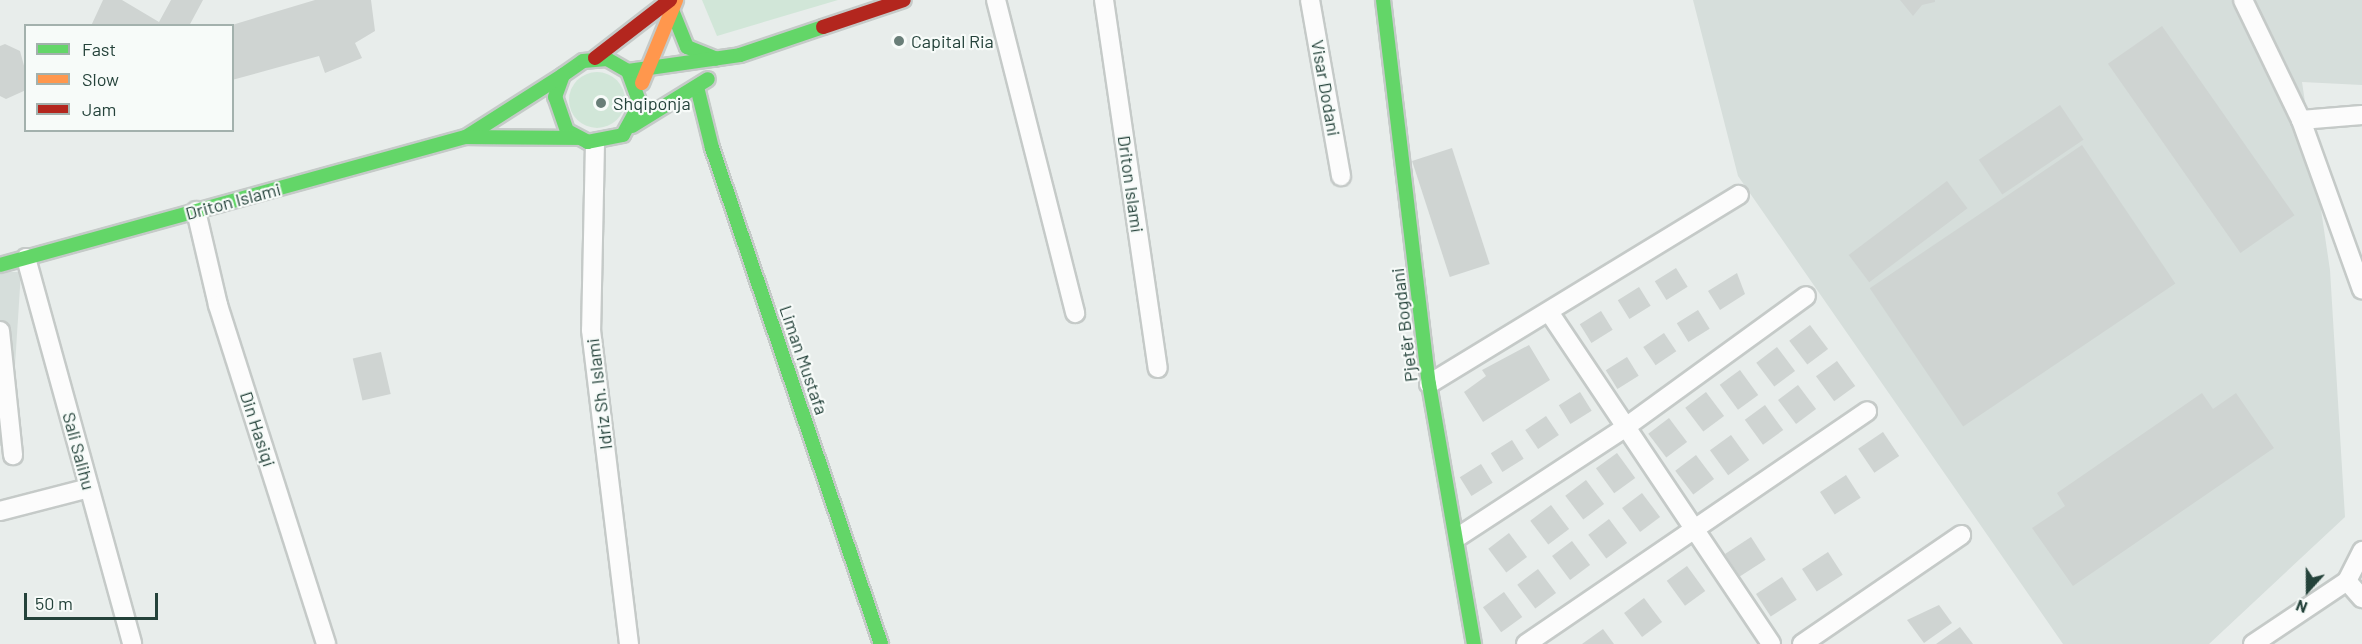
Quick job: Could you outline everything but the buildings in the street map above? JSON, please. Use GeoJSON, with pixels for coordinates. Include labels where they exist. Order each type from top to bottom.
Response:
{"type":"FeatureCollection","features":[{"type":"Feature","properties":{"kind":"street"},"geometry":{"type":"LineString","coordinates":[[595,58],[628,71],[740,55],[904,0]]}},
{"type":"Feature","properties":{"kind":"street"},"geometry":{"type":"LineString","coordinates":[[996,0],[1075,313]]}},
{"type":"Feature","properties":{"kind":"street","name":"Driton Islami"},"geometry":{"type":"LineString","coordinates":[[1104,0],[1158,368]]}},
{"type":"Feature","properties":{"kind":"street","name":"Visar Dodani"},"geometry":{"type":"LineString","coordinates":[[1310,0],[1341,176]]}},
{"type":"Feature","properties":{"kind":"street","name":"Pjetër Bogdani"},"geometry":{"type":"LineString","coordinates":[[1383,0],[1429,384],[1458,537],[1474,644]]}},
{"type":"Feature","properties":{"kind":"street"},"geometry":{"type":"LineString","coordinates":[[2243,0],[2301,120],[2362,290]]}},
{"type":"Feature","properties":{"kind":"street"},"geometry":{"type":"LineString","coordinates":[[673,3],[687,47],[716,59]]}},
{"type":"Feature","properties":{"kind":"street"},"geometry":{"type":"LineString","coordinates":[[632,126],[639,92],[673,3]]}},
{"type":"Feature","properties":{"kind":"street","name":"Driton Islami"},"geometry":{"type":"LineString","coordinates":[[466,137],[563,75],[595,58],[673,3]]}},
{"type":"Feature","properties":{"kind":"street"},"geometry":{"type":"LineString","coordinates":[[595,143],[612,141],[632,126],[697,87],[740,55]]}},
{"type":"Feature","properties":{"kind":"street"},"geometry":{"type":"LineString","coordinates":[[628,71],[639,92]]}},
{"type":"Feature","properties":{"kind":"street"},"geometry":{"type":"LineString","coordinates":[[563,75],[556,110],[577,138]]}},
{"type":"Feature","properties":{"kind":"street","name":"Liman Mustafa"},"geometry":{"type":"LineString","coordinates":[[697,87],[881,644]]}},
{"type":"Feature","properties":{"kind":"street"},"geometry":{"type":"LineString","coordinates":[[2301,120],[2362,115]]}},
{"type":"Feature","properties":{"kind":"street","name":"Driton Islami"},"geometry":{"type":"LineString","coordinates":[[0,265],[466,137],[577,138],[595,143]]}},
{"type":"Feature","properties":{"kind":"street","name":"Idriz Sh. Islami"},"geometry":{"type":"LineString","coordinates":[[595,143],[591,330],[629,644]]}},
{"type":"Feature","properties":{"kind":"street"},"geometry":{"type":"LineString","coordinates":[[1429,384],[1739,195]]}},
{"type":"Feature","properties":{"kind":"street","name":"Din Hasiqi"},"geometry":{"type":"LineString","coordinates":[[196,211],[218,305],[326,644]]}},
{"type":"Feature","properties":{"kind":"street","name":"Sali Salihu"},"geometry":{"type":"LineString","coordinates":[[26,258],[132,644]]}},
{"type":"Feature","properties":{"kind":"street"},"geometry":{"type":"LineString","coordinates":[[1458,537],[1623,429],[1806,296]]}},
{"type":"Feature","properties":{"kind":"street"},"geometry":{"type":"LineString","coordinates":[[1549,312],[1692,533],[1771,644]]}},
{"type":"Feature","properties":{"kind":"street"},"geometry":{"type":"LineString","coordinates":[[0,331],[3,390],[13,455]]}},
{"type":"Feature","properties":{"kind":"street"},"geometry":{"type":"LineString","coordinates":[[1526,644],[1868,411]]}},
{"type":"Feature","properties":{"kind":"street"},"geometry":{"type":"LineString","coordinates":[[0,512],[89,488]]}},
{"type":"Feature","properties":{"kind":"street"},"geometry":{"type":"LineString","coordinates":[[1802,644],[1961,535]]}},
{"type":"Feature","properties":{"kind":"street"},"geometry":{"type":"LineString","coordinates":[[2263,641],[2347,581],[2362,551]]}},
{"type":"Feature","properties":{"kind":"street"},"geometry":{"type":"LineString","coordinates":[[2347,581],[2362,598]]}},
{"type":"Feature","properties":{"kind":"shaded area"},"geometry":{"type":"Polygon","coordinates":[[[1693,0],[2362,0],[2362,85],[2302,82],[2330,270],[2345,517],[2209,644],[2063,644],[1738,176],[1693,0]]]}},
{"type":"Feature","properties":{"kind":"shaded area"},"geometry":{"type":"Polygon","coordinates":[[[0,272],[21,272],[10,443],[0,446],[0,272]]]}},
{"type":"Feature","properties":{"kind":"green space"},"geometry":{"type":"Polygon","coordinates":[[[702,0],[838,0],[717,36],[702,0]]]}},
{"type":"Feature","properties":{"kind":"green space"},"geometry":{"type":"Polygon","coordinates":[[[592,72],[602,72],[617,80],[623,89],[625,100],[623,111],[617,120],[602,128],[592,128],[581,123],[574,116],[569,105],[569,95],[574,84],[581,77],[592,72]]]}},
{"type":"Feature","properties":{"kind":"traffic: fast"},"geometry":{"type":"LineString","coordinates":[[1383,0],[1429,384],[1474,644]]}},
{"type":"Feature","properties":{"kind":"traffic: fast"},"geometry":{"type":"LineString","coordinates":[[672,10],[687,47],[716,59]]}},
{"type":"Feature","properties":{"kind":"traffic: fast"},"geometry":{"type":"LineString","coordinates":[[628,71],[640,104],[623,135],[588,142],[567,131],[555,97],[563,75],[583,61],[607,59],[628,71],[740,55],[823,27]]}},
{"type":"Feature","properties":{"kind":"traffic: fast"},"geometry":{"type":"LineString","coordinates":[[466,137],[563,75]]}},
{"type":"Feature","properties":{"kind":"traffic: fast"},"geometry":{"type":"LineString","coordinates":[[632,126],[708,79]]}},
{"type":"Feature","properties":{"kind":"traffic: fast"},"geometry":{"type":"LineString","coordinates":[[697,87],[712,148],[881,644]]}},
{"type":"Feature","properties":{"kind":"traffic: fast"},"geometry":{"type":"LineString","coordinates":[[0,265],[466,137],[577,138]]}},
{"type":"Feature","properties":{"kind":"traffic: slow"},"geometry":{"type":"LineString","coordinates":[[642,83],[676,0]]}},
{"type":"Feature","properties":{"kind":"traffic: jam"},"geometry":{"type":"LineString","coordinates":[[595,58],[670,0]]}},
{"type":"Feature","properties":{"kind":"traffic: jam"},"geometry":{"type":"LineString","coordinates":[[823,27],[904,0]]}},
{"type":"Feature","properties":{"kind":"place","name":"Capital Ria"},"geometry":{"type":"Point","coordinates":[899,41]}},
{"type":"Feature","properties":{"kind":"place","name":"Shqiponja"},"geometry":{"type":"Point","coordinates":[601,103]}}]}
